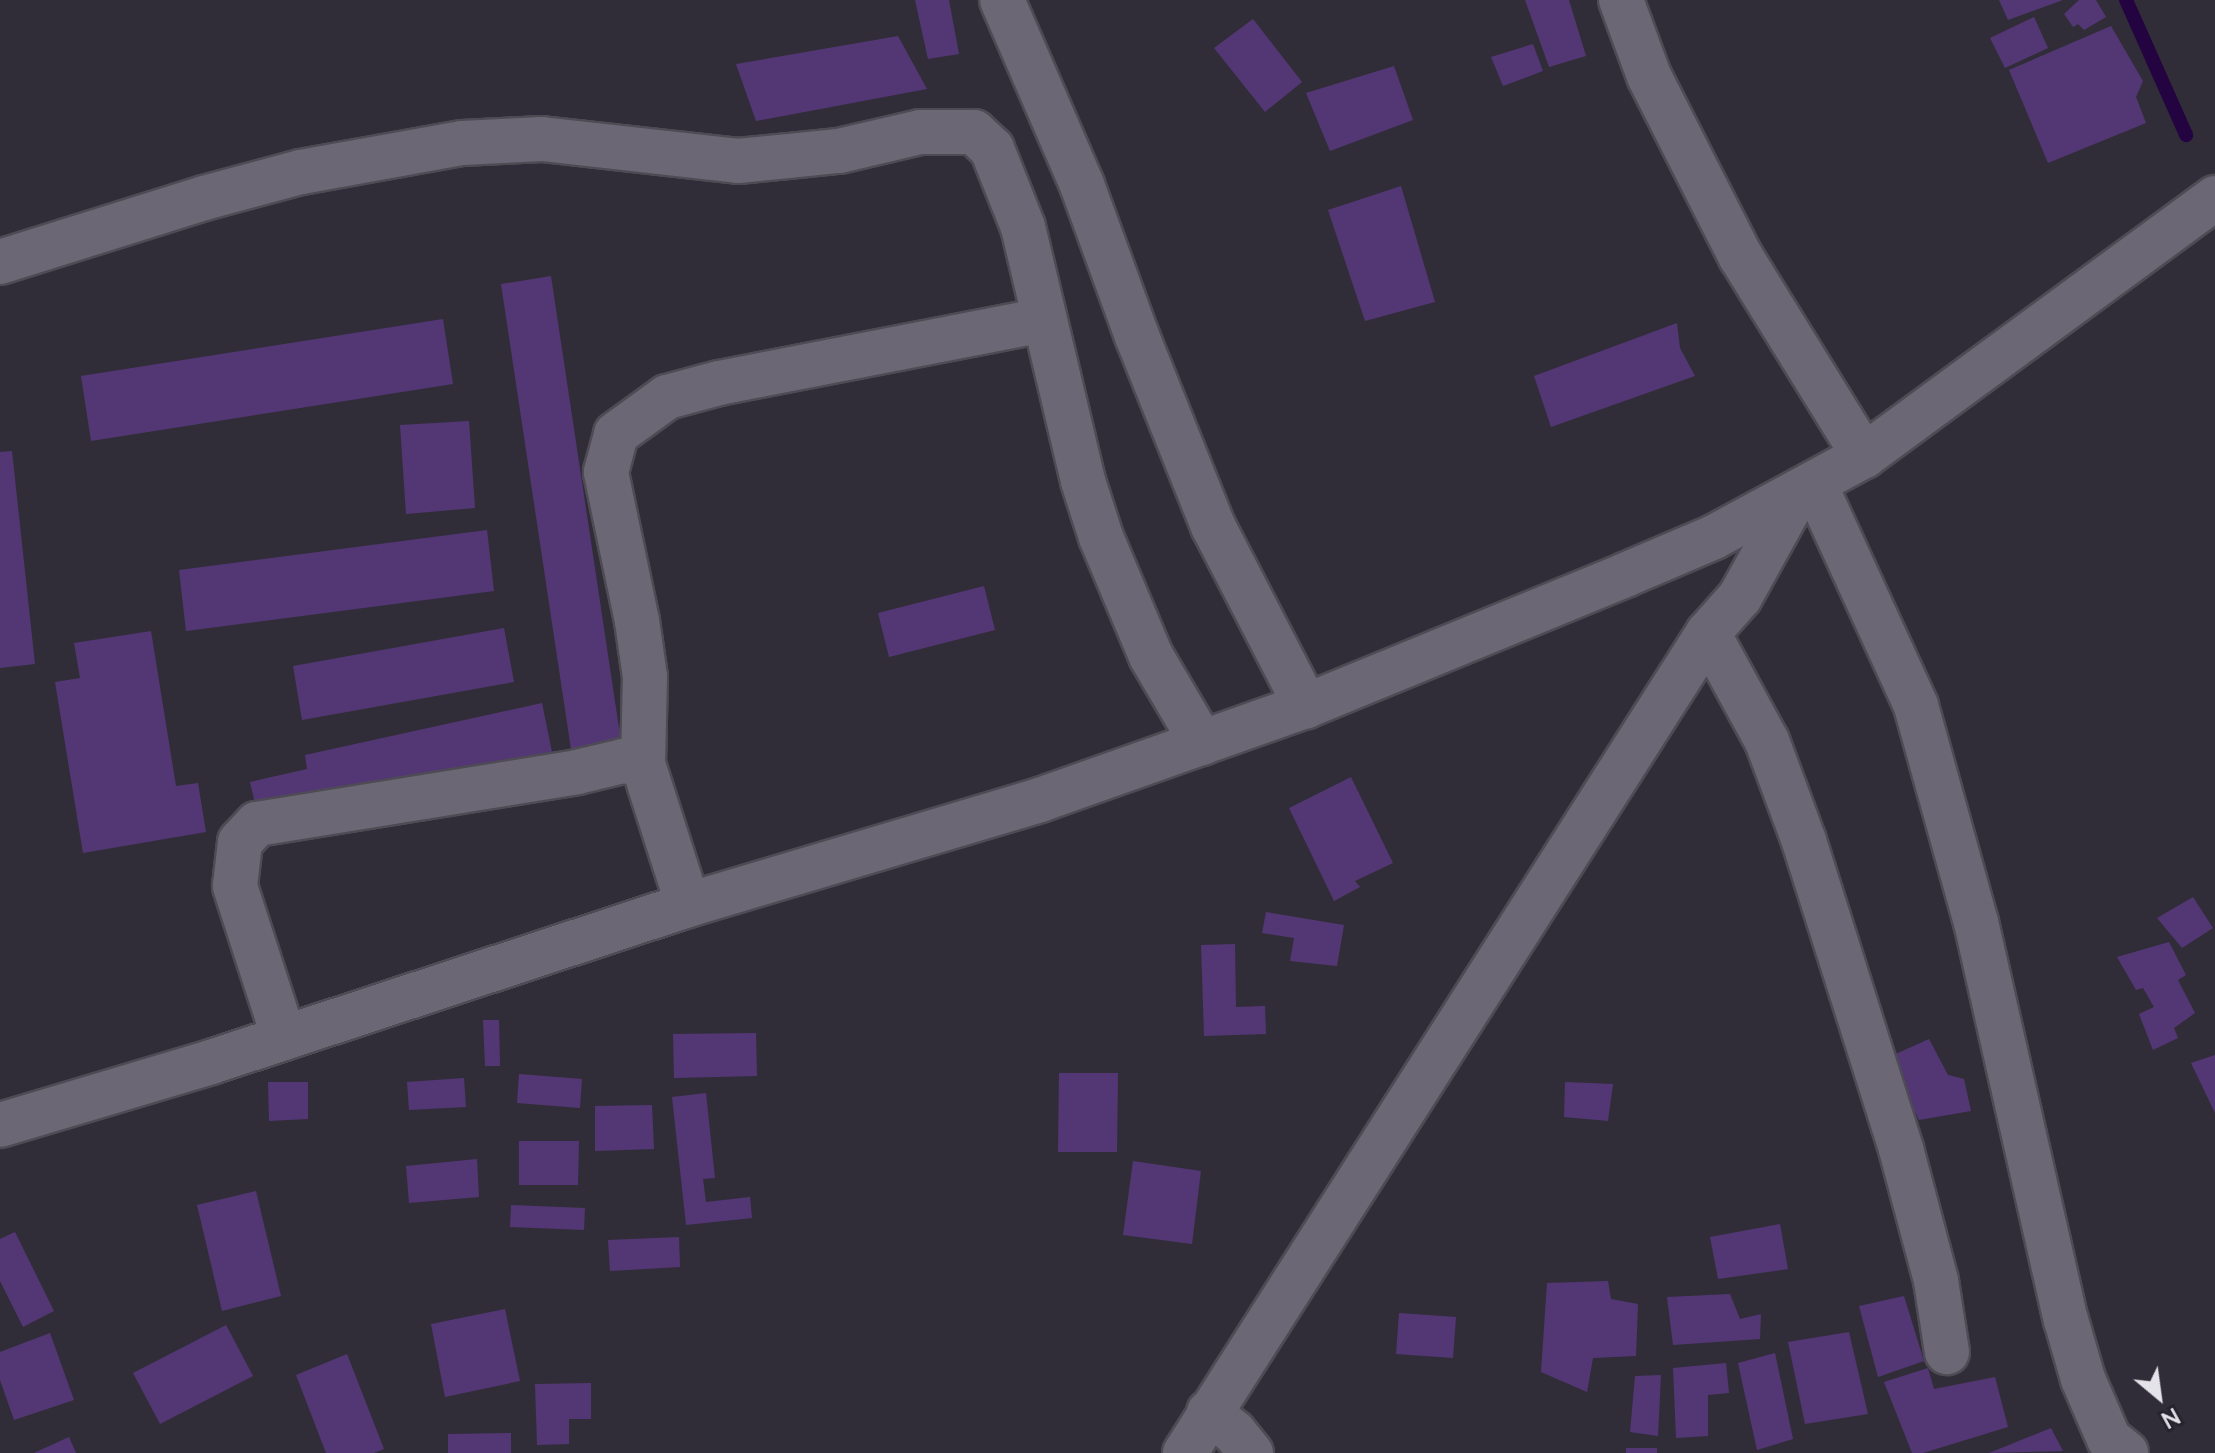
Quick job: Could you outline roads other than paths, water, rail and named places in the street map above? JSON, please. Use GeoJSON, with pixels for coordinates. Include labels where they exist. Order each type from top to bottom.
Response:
{"type":"FeatureCollection","features":[{"type":"Feature","properties":{"kind":"street"},"geometry":{"type":"LineString","coordinates":[[1002,0],[1082,185],[1137,336],[1213,526],[1306,706]]}},
{"type":"Feature","properties":{"kind":"street"},"geometry":{"type":"LineString","coordinates":[[1621,0],[1649,76],[1741,257],[1864,456]]}},
{"type":"Feature","properties":{"kind":"street"},"geometry":{"type":"LineString","coordinates":[[0,262],[204,198],[301,172],[462,143],[542,139],[738,161],[839,151],[920,132],[974,132],[992,149],[1023,227],[1083,481],[1101,537],[1151,656],[1202,743]]}},
{"type":"Feature","properties":{"kind":"street"},"geometry":{"type":"LineString","coordinates":[[0,1125],[284,1038],[688,905],[1040,800],[1306,706],[1701,542],[1806,490],[1864,456],[2215,198]]}},
{"type":"Feature","properties":{"kind":"street"},"geometry":{"type":"LineString","coordinates":[[688,905],[643,764],[643,663],[606,472],[616,434],[667,397],[719,383],[1044,320]]}},
{"type":"Feature","properties":{"kind":"street"},"geometry":{"type":"LineString","coordinates":[[1185,1453],[1364,1177],[1708,633],[1740,597],[1806,490]]}},
{"type":"Feature","properties":{"kind":"street"},"geometry":{"type":"LineString","coordinates":[[1806,490],[1916,706],[1976,922],[2070,1335],[2083,1379],[2109,1439],[2126,1453]]}},
{"type":"Feature","properties":{"kind":"street"},"geometry":{"type":"LineString","coordinates":[[1708,633],[1767,741],[1804,841],[1901,1149],[1936,1281],[1947,1352]]}},
{"type":"Feature","properties":{"kind":"street"},"geometry":{"type":"LineString","coordinates":[[284,1038],[235,886],[240,842],[257,824],[577,772],[623,761],[643,764]]}},
{"type":"Feature","properties":{"kind":"street"},"geometry":{"type":"LineString","coordinates":[[1209,1412],[1234,1432],[1251,1453]]}},
{"type":"Feature","properties":{"kind":"waterway"},"geometry":{"type":"LineString","coordinates":[[2126,0],[2186,135]]}}]}
